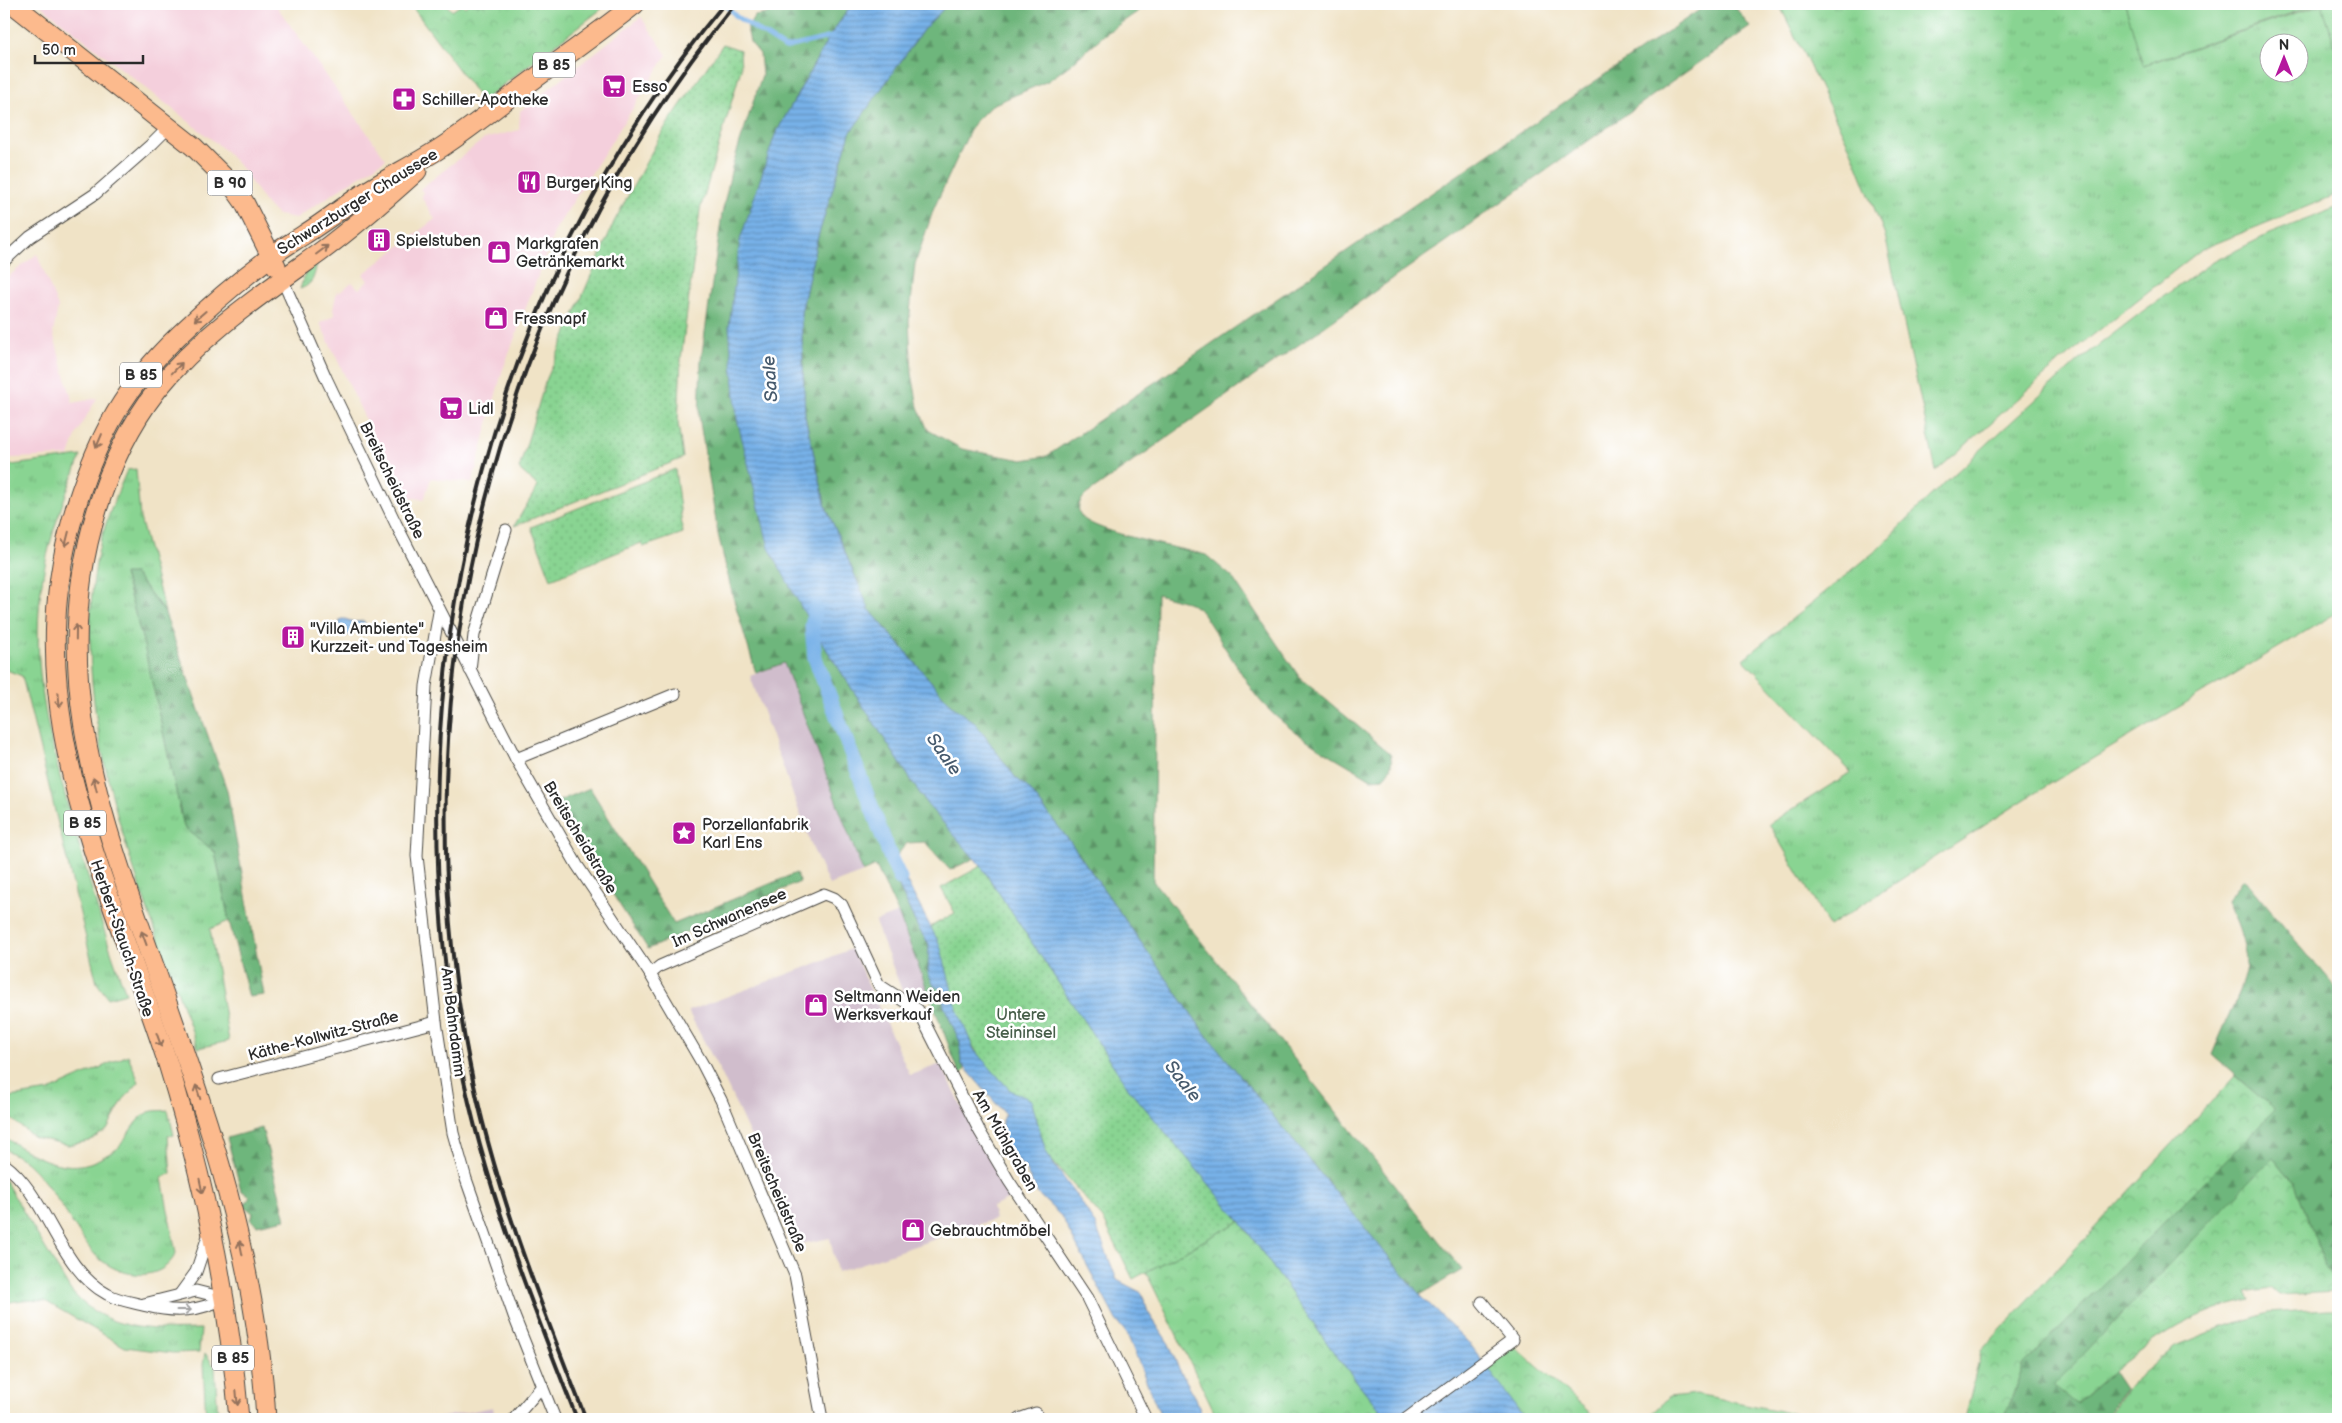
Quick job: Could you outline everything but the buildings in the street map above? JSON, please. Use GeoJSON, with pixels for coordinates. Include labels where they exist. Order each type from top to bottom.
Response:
{"type":"FeatureCollection","features":[{"type":"Feature","properties":{"kind":"main road","name":"B 90"},"geometry":{"type":"LineString","coordinates":[[13,4],[194,147],[232,185],[244,202],[282,279]]}},
{"type":"Feature","properties":{"kind":"main road","name":"Schwarzburger Chaussee"},"geometry":{"type":"LineString","coordinates":[[282,279],[358,223],[443,146],[635,4]]}},
{"type":"Feature","properties":{"kind":"main road","name":"Schwarzburger Chaussee"},"geometry":{"type":"LineString","coordinates":[[271,255],[364,193],[443,146]]}},
{"type":"Feature","properties":{"kind":"main road","name":"Herbert-Stauch-Straße"},"geometry":{"type":"LineString","coordinates":[[239,1419],[235,1374],[224,1298],[191,1143],[168,1063],[96,864],[71,773],[58,690],[55,642],[56,606],[66,542],[78,500],[102,435],[118,406],[151,364],[178,336],[271,255]]}},
{"type":"Feature","properties":{"kind":"main road","name":"Herbert-Stauch-Straße"},"geometry":{"type":"LineString","coordinates":[[266,1419],[253,1314],[232,1209],[202,1105],[115,857],[97,793],[87,750],[77,681],[77,613],[84,555],[100,500],[124,442],[139,415],[180,364],[229,320],[282,279]]}},
{"type":"Feature","properties":{"kind":"main road"},"geometry":{"type":"LineString","coordinates":[[246,1272],[224,1298],[253,1314]]}},
{"type":"Feature","properties":{"kind":"street"},"geometry":{"type":"LineString","coordinates":[[4,261],[30,237],[95,194],[169,127]]}},
{"type":"Feature","properties":{"kind":"street","name":"Breitscheidstraße"},"geometry":{"type":"LineString","coordinates":[[282,279],[326,378],[439,612],[516,759],[577,865],[650,974],[702,1063],[721,1100],[795,1275],[822,1419]]}},
{"type":"Feature","properties":{"kind":"street"},"geometry":{"type":"LineString","coordinates":[[470,670],[474,635],[506,530]]}},
{"type":"Feature","properties":{"kind":"street","name":"Am Bahndamm"},"geometry":{"type":"LineString","coordinates":[[439,612],[426,686],[417,856],[436,1022],[453,1133],[466,1179],[514,1316],[555,1419]]}},
{"type":"Feature","properties":{"kind":"street"},"geometry":{"type":"LineString","coordinates":[[516,759],[675,694]]}},
{"type":"Feature","properties":{"kind":"street","name":"Im Schwanensee"},"geometry":{"type":"LineString","coordinates":[[650,974],[660,966],[824,894]]}},
{"type":"Feature","properties":{"kind":"street","name":"Am Mühlgraben"},"geometry":{"type":"LineString","coordinates":[[824,894],[834,898],[842,905],[879,985],[918,1010],[980,1132],[1009,1181],[1087,1298],[1146,1419]]}},
{"type":"Feature","properties":{"kind":"street","name":"Käthe-Kollwitz-Straße"},"geometry":{"type":"LineString","coordinates":[[219,1079],[436,1022]]}},
{"type":"Feature","properties":{"kind":"street"},"geometry":{"type":"LineString","coordinates":[[4,1164],[11,1169],[32,1194],[68,1253],[88,1280],[107,1294],[126,1302],[159,1309],[190,1311],[201,1309],[224,1298]]}},
{"type":"Feature","properties":{"kind":"street"},"geometry":{"type":"LineString","coordinates":[[180,1294],[196,1272],[210,1229]]}},
{"type":"Feature","properties":{"kind":"street"},"geometry":{"type":"LineString","coordinates":[[141,1304],[196,1291],[224,1298]]}},
{"type":"Feature","properties":{"kind":"street"},"geometry":{"type":"LineString","coordinates":[[1406,1419],[1513,1340],[1482,1302]]}},
{"type":"Feature","properties":{"kind":"street"},"geometry":{"type":"LineString","coordinates":[[514,1419],[542,1386]]}},
{"type":"Feature","properties":{"kind":"street"},"geometry":{"type":"LineString","coordinates":[[1019,1419],[1036,1413]]}},
{"type":"Feature","properties":{"kind":"shaded area"},"geometry":{"type":"Polygon","coordinates":[[[39,4],[275,4],[386,159],[296,218],[278,215],[266,204],[239,165],[221,147],[39,4]]]}},
{"type":"Feature","properties":{"kind":"shaded area"},"geometry":{"type":"Polygon","coordinates":[[[641,17],[667,55],[555,230],[502,372],[472,483],[431,478],[424,500],[416,498],[403,499],[320,323],[335,315],[333,310],[337,290],[339,293],[352,282],[359,289],[368,281],[363,274],[435,219],[422,198],[423,192],[420,189],[484,139],[519,130],[520,111],[641,17]]]}},
{"type":"Feature","properties":{"kind":"shaded area"},"geometry":{"type":"Polygon","coordinates":[[[37,254],[58,307],[53,333],[73,403],[97,398],[77,433],[69,456],[11,458],[4,441],[4,280],[37,254]]]}},
{"type":"Feature","properties":{"kind":"shaded area"},"geometry":{"type":"Polygon","coordinates":[[[784,663],[863,872],[829,885],[812,847],[750,676],[784,663]]]}},
{"type":"Feature","properties":{"kind":"shaded area"},"geometry":{"type":"Polygon","coordinates":[[[898,913],[928,989],[905,998],[875,922],[898,913]]]}},
{"type":"Feature","properties":{"kind":"shaded area"},"geometry":{"type":"Polygon","coordinates":[[[851,947],[910,1075],[941,1064],[975,1134],[1014,1197],[992,1207],[995,1219],[837,1272],[830,1238],[796,1245],[751,1137],[724,1079],[688,1011],[809,966],[851,949],[851,947]]]}},
{"type":"Feature","properties":{"kind":"shaded area"},"geometry":{"type":"Polygon","coordinates":[[[493,1407],[495,1419],[433,1419],[493,1407]]]}},
{"type":"Feature","properties":{"kind":"green space"},"geometry":{"type":"Polygon","coordinates":[[[410,4],[446,4],[452,11],[462,4],[465,7],[469,4],[608,4],[482,101],[410,4]]]}},
{"type":"Feature","properties":{"kind":"green space"},"geometry":{"type":"Polygon","coordinates":[[[795,4],[852,4],[829,37],[775,135],[812,627],[926,803],[975,858],[950,870],[925,842],[907,843],[889,865],[918,928],[929,944],[928,973],[941,989],[944,1006],[960,1042],[961,1063],[965,1070],[960,1075],[898,913],[876,866],[863,872],[784,663],[756,673],[733,597],[718,534],[699,416],[701,360],[722,214],[732,167],[762,75],[760,54],[750,42],[747,28],[755,16],[771,13],[795,4]]]}},
{"type":"Feature","properties":{"kind":"green space"},"geometry":{"type":"Polygon","coordinates":[[[948,4],[1149,4],[1105,34],[1071,64],[1048,81],[992,105],[973,124],[934,208],[915,264],[909,322],[912,373],[918,407],[928,430],[962,449],[1023,460],[1047,456],[1708,4],[1733,4],[1750,27],[1087,494],[1079,504],[1080,514],[1090,523],[1120,534],[1206,555],[1232,577],[1300,678],[1390,753],[1391,767],[1388,772],[1383,778],[1371,779],[1308,741],[1279,719],[1254,693],[1202,612],[1190,603],[1157,594],[1153,881],[1462,1270],[1420,1295],[1204,1032],[1071,843],[1029,789],[1015,777],[976,724],[952,706],[869,609],[826,507],[805,416],[801,313],[817,240],[850,133],[923,30],[948,4]]]}},
{"type":"Feature","properties":{"kind":"green space"},"geometry":{"type":"Polygon","coordinates":[[[1779,4],[2125,4],[2144,65],[2322,4],[2338,56],[2338,194],[2202,249],[2069,354],[1936,471],[1885,235],[1851,150],[1779,4]]]}},
{"type":"Feature","properties":{"kind":"green space"},"geometry":{"type":"Polygon","coordinates":[[[2125,4],[2318,4],[2143,65],[2125,4]]]}},
{"type":"Feature","properties":{"kind":"green space"},"geometry":{"type":"Polygon","coordinates":[[[2322,4],[2338,4],[2338,56],[2322,4]]]}},
{"type":"Feature","properties":{"kind":"green space"},"geometry":{"type":"Polygon","coordinates":[[[723,44],[740,50],[741,69],[700,210],[681,359],[678,423],[683,458],[514,526],[538,486],[519,469],[545,383],[614,222],[664,129],[723,44]]]}},
{"type":"Feature","properties":{"kind":"green space"},"geometry":{"type":"Polygon","coordinates":[[[2338,207],[2338,612],[2030,796],[1829,926],[1769,824],[1851,772],[1743,659],[1878,549],[1927,499],[2078,361],[2143,311],[2211,263],[2269,234],[2338,207]]]}},
{"type":"Feature","properties":{"kind":"green space"},"geometry":{"type":"Polygon","coordinates":[[[317,263],[311,282],[300,289],[305,274],[317,263]]]}},
{"type":"Feature","properties":{"kind":"green space"},"geometry":{"type":"Polygon","coordinates":[[[81,456],[58,517],[47,556],[38,629],[39,664],[43,698],[58,768],[100,916],[126,993],[108,998],[97,983],[22,676],[4,669],[4,466],[81,456]]]}},
{"type":"Feature","properties":{"kind":"green space"},"geometry":{"type":"Polygon","coordinates":[[[136,469],[140,518],[165,612],[135,574],[124,575],[143,641],[184,827],[215,852],[229,921],[210,929],[229,1041],[198,1048],[155,931],[116,811],[102,750],[93,688],[90,626],[98,552],[108,516],[127,470],[136,469]]]}},
{"type":"Feature","properties":{"kind":"green space"},"geometry":{"type":"Polygon","coordinates":[[[675,469],[683,533],[643,547],[641,543],[551,579],[531,527],[675,469]]]}},
{"type":"Feature","properties":{"kind":"green space"},"geometry":{"type":"Polygon","coordinates":[[[124,574],[135,574],[165,613],[227,790],[264,995],[249,997],[229,921],[215,852],[184,827],[143,641],[124,574]]]}},
{"type":"Feature","properties":{"kind":"green space"},"geometry":{"type":"Polygon","coordinates":[[[590,788],[674,924],[796,873],[800,882],[648,949],[554,803],[590,788]]]}},
{"type":"Feature","properties":{"kind":"green space","name":"Untere Steininsel"},"geometry":{"type":"Polygon","coordinates":[[[981,866],[1129,1089],[1240,1221],[1133,1279],[1103,1219],[1047,1155],[1031,1100],[1010,1090],[992,1074],[970,1041],[960,1018],[942,956],[930,927],[955,913],[941,888],[981,866]]]}},
{"type":"Feature","properties":{"kind":"green space"},"geometry":{"type":"Polygon","coordinates":[[[2243,878],[2338,991],[2338,1282],[2326,1268],[2295,1184],[2273,1157],[2076,1404],[2113,1372],[2125,1390],[2108,1412],[2115,1419],[2004,1419],[2024,1364],[2274,1110],[2212,1055],[2245,973],[2246,956],[2242,940],[2227,901],[2243,878]]]}},
{"type":"Feature","properties":{"kind":"green space"},"geometry":{"type":"Polygon","coordinates":[[[128,1055],[139,1082],[123,1100],[107,1130],[89,1141],[68,1145],[34,1137],[4,1113],[4,1098],[49,1091],[128,1055]]]}},
{"type":"Feature","properties":{"kind":"green space"},"geometry":{"type":"Polygon","coordinates":[[[2235,1076],[2275,1110],[2024,1364],[2004,1419],[1965,1419],[1981,1351],[2235,1076]]]}},
{"type":"Feature","properties":{"kind":"green space"},"geometry":{"type":"Polygon","coordinates":[[[168,1110],[174,1135],[168,1136],[171,1173],[162,1178],[176,1253],[170,1263],[152,1273],[131,1274],[120,1271],[97,1257],[34,1169],[4,1149],[4,1137],[27,1151],[51,1162],[64,1165],[90,1163],[117,1148],[144,1115],[151,1111],[168,1110]]]}},
{"type":"Feature","properties":{"kind":"green space"},"geometry":{"type":"Polygon","coordinates":[[[262,1128],[286,1219],[257,1225],[251,1220],[253,1213],[244,1206],[250,1197],[241,1190],[227,1138],[262,1128]]]}},
{"type":"Feature","properties":{"kind":"green space"},"geometry":{"type":"Polygon","coordinates":[[[2273,1157],[2295,1184],[2326,1268],[2338,1282],[2338,1292],[2278,1295],[2270,1288],[2248,1292],[2252,1300],[2227,1306],[2203,1315],[2157,1339],[2115,1370],[2076,1404],[2053,1386],[2273,1157]]]}},
{"type":"Feature","properties":{"kind":"green space"},"geometry":{"type":"Polygon","coordinates":[[[4,1179],[71,1291],[85,1304],[99,1314],[131,1326],[165,1329],[201,1329],[199,1352],[173,1353],[125,1347],[45,1301],[23,1300],[4,1303],[4,1179]]]}},
{"type":"Feature","properties":{"kind":"green space"},"geometry":{"type":"Polygon","coordinates":[[[1240,1221],[1335,1354],[1387,1419],[1218,1419],[1146,1272],[1240,1221]]]}},
{"type":"Feature","properties":{"kind":"green space"},"geometry":{"type":"Polygon","coordinates":[[[2338,1309],[2338,1419],[2117,1419],[2110,1412],[2134,1380],[2175,1346],[2222,1327],[2269,1313],[2338,1309]]]}},
{"type":"Feature","properties":{"kind":"green space"},"geometry":{"type":"Polygon","coordinates":[[[1512,1344],[1597,1419],[1525,1419],[1487,1370],[1512,1344]]]}},
{"type":"Feature","properties":{"kind":"green space"},"geometry":{"type":"Polygon","coordinates":[[[205,1353],[215,1367],[218,1419],[206,1419],[203,1365],[205,1353]]]}},
{"type":"Feature","properties":{"kind":"green space"},"geometry":{"type":"Polygon","coordinates":[[[1696,1394],[1820,1419],[1646,1419],[1669,1397],[1696,1394]]]}},
{"type":"Feature","properties":{"kind":"water","name":"Saale"},"geometry":{"type":"Polygon","coordinates":[[[852,4],[948,4],[923,30],[850,133],[817,240],[801,313],[805,416],[826,507],[869,609],[952,706],[976,724],[1015,777],[1029,789],[1071,843],[1204,1032],[1420,1295],[1470,1344],[1525,1419],[1387,1419],[1335,1354],[1240,1221],[1129,1089],[981,866],[926,803],[812,627],[769,548],[737,419],[729,327],[740,240],[775,135],[829,37],[852,4]]]}},
{"type":"Feature","properties":{"kind":"water"},"geometry":{"type":"Polygon","coordinates":[[[341,619],[354,622],[364,621],[365,624],[360,631],[346,636],[340,629],[341,619]]]}},
{"type":"Feature","properties":{"kind":"water"},"geometry":{"type":"Polygon","coordinates":[[[892,861],[897,863],[940,945],[957,1009],[974,1050],[1010,1090],[1031,1100],[1047,1155],[1082,1203],[1096,1226],[1117,1280],[1142,1293],[1148,1312],[1169,1344],[1178,1367],[1196,1398],[1203,1419],[1162,1419],[1127,1334],[1116,1320],[1061,1216],[1038,1194],[1025,1169],[1001,1140],[1002,1120],[1005,1114],[961,1063],[960,1042],[944,1006],[941,989],[934,986],[928,973],[929,944],[918,928],[889,865],[892,861]]]}},
{"type":"Feature","properties":{"kind":"waterway"},"geometry":{"type":"LineString","coordinates":[[724,4],[737,17],[785,48],[834,36]]}},
{"type":"Feature","properties":{"kind":"waterway"},"geometry":{"type":"LineString","coordinates":[[815,608],[812,627],[815,658],[900,878]]}},
{"type":"Feature","properties":{"kind":"railway"},"geometry":{"type":"LineString","coordinates":[[577,1419],[526,1287],[495,1198],[470,1107],[460,1061],[441,922],[438,782],[449,641],[475,503],[516,369],[571,239],[640,117],[724,4]]}},
{"type":"Feature","properties":{"kind":"railway"},"geometry":{"type":"LineString","coordinates":[[586,1419],[535,1287],[504,1198],[479,1107],[469,1061],[450,921],[446,780],[458,640],[485,502],[527,369],[582,240],[652,118],[735,4]]}},
{"type":"Feature","properties":{"kind":"place","name":"Esso"},"geometry":{"type":"Point","coordinates":[614,86]}},
{"type":"Feature","properties":{"kind":"place","name":"Schiller-Apotheke"},"geometry":{"type":"Point","coordinates":[404,99]}},
{"type":"Feature","properties":{"kind":"place","name":"Burger King"},"geometry":{"type":"Point","coordinates":[529,182]}},
{"type":"Feature","properties":{"kind":"place","name":"Spielstuben"},"geometry":{"type":"Point","coordinates":[379,240]}},
{"type":"Feature","properties":{"kind":"place","name":"Markgrafen Getränkemarkt"},"geometry":{"type":"Point","coordinates":[499,252]}},
{"type":"Feature","properties":{"kind":"place","name":"Fressnapf"},"geometry":{"type":"Point","coordinates":[496,318]}},
{"type":"Feature","properties":{"kind":"place","name":"Lidl"},"geometry":{"type":"Point","coordinates":[451,408]}},
{"type":"Feature","properties":{"kind":"place","name":"\"Villa Ambiente\" Kurzzeit- und Tagesheim"},"geometry":{"type":"Point","coordinates":[293,637]}},
{"type":"Feature","properties":{"kind":"place","name":"Porzellanfabrik Karl Ens"},"geometry":{"type":"Point","coordinates":[684,833]}},
{"type":"Feature","properties":{"kind":"place","name":"Seltmann Weiden Werksverkauf"},"geometry":{"type":"Point","coordinates":[816,1005]}},
{"type":"Feature","properties":{"kind":"place","name":"Gebrauchtmöbel"},"geometry":{"type":"Point","coordinates":[913,1230]}}]}
